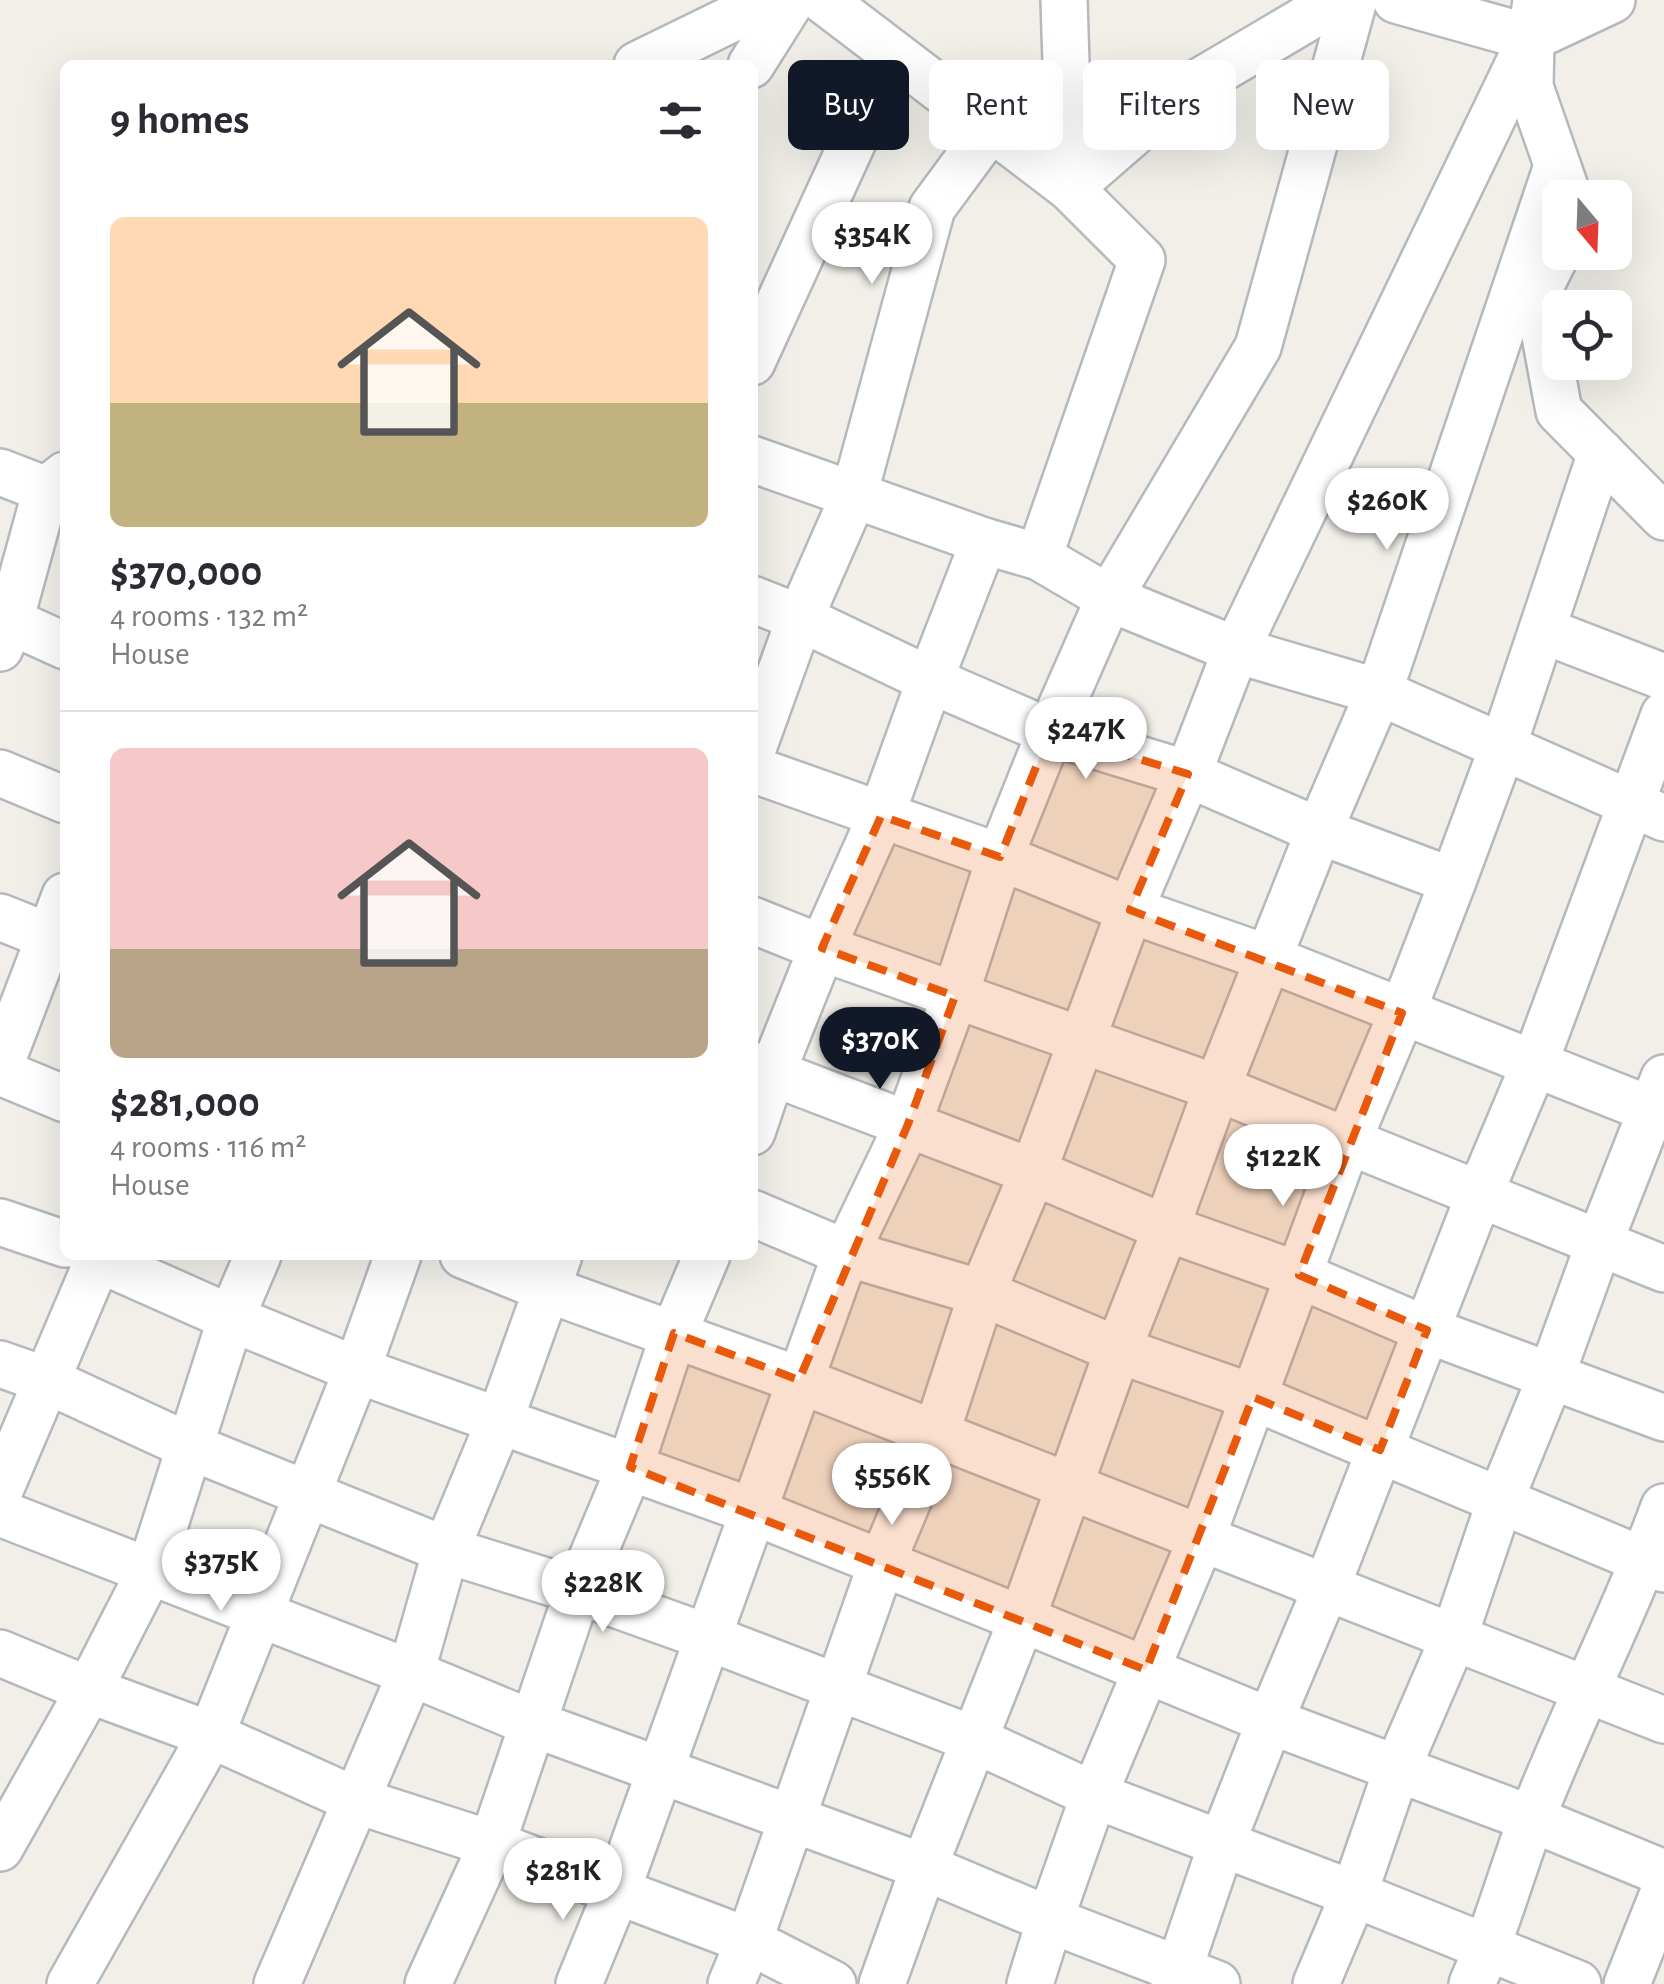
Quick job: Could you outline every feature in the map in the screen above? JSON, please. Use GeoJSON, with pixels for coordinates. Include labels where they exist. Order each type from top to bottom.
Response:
{"type":"FeatureCollection","features":[{"type":"Feature","properties":{"kind":"street"},"geometry":{"type":"LineString","coordinates":[[647,60],[770,0]]}},
{"type":"Feature","properties":{"kind":"street"},"geometry":{"type":"LineString","coordinates":[[753,60],[792,0]]}},
{"type":"Feature","properties":{"kind":"street"},"geometry":{"type":"LineString","coordinates":[[823,0],[929,81]]}},
{"type":"Feature","properties":{"kind":"street"},"geometry":{"type":"LineString","coordinates":[[1064,0],[1070,188]]}},
{"type":"Feature","properties":{"kind":"street"},"geometry":{"type":"LineString","coordinates":[[1070,188],[1177,95],[1338,0]]}},
{"type":"Feature","properties":{"kind":"street"},"geometry":{"type":"LineString","coordinates":[[579,1984],[617,1891],[846,1253],[908,1124],[1000,857],[1050,732],[1109,598],[1258,346],[1354,0]]}},
{"type":"Feature","properties":{"kind":"street"},"geometry":{"type":"LineString","coordinates":[[1396,0],[1533,19],[1612,0]]}},
{"type":"Feature","properties":{"kind":"street"},"geometry":{"type":"LineString","coordinates":[[1533,19],[1530,87],[1562,180]]}},
{"type":"Feature","properties":{"kind":"street"},"geometry":{"type":"LineString","coordinates":[[731,1984],[881,1564],[936,1434],[982,1293],[1033,1172],[1130,910],[1236,650],[1533,19]]}},
{"type":"Feature","properties":{"kind":"street"},"geometry":{"type":"LineString","coordinates":[[758,349],[894,54]]}},
{"type":"Feature","properties":{"kind":"street"},"geometry":{"type":"LineString","coordinates":[[758,735],[800,618],[854,496],[932,208],[975,150]]}},
{"type":"Feature","properties":{"kind":"street"},"geometry":{"type":"LineString","coordinates":[[1020,150],[1070,188],[1142,260],[1039,557]]}},
{"type":"Feature","properties":{"kind":"street"},"geometry":{"type":"LineString","coordinates":[[882,1984],[1217,1088],[1379,692],[1542,240]]}},
{"type":"Feature","properties":{"kind":"street"},"geometry":{"type":"LineString","coordinates":[[1548,270],[1537,293],[1559,412],[1664,517]]}},
{"type":"Feature","properties":{"kind":"street"},"geometry":{"type":"LineString","coordinates":[[1030,1984],[1094,1795],[1202,1537],[1348,1142],[1453,881],[1601,453]]}},
{"type":"Feature","properties":{"kind":"street"},"geometry":{"type":"LineString","coordinates":[[758,461],[1039,557],[1109,598],[1236,650],[1379,692],[1647,811]]}},
{"type":"Feature","properties":{"kind":"street"},"geometry":{"type":"LineString","coordinates":[[0,472],[59,487],[5,635],[60,645]]}},
{"type":"Feature","properties":{"kind":"street"},"geometry":{"type":"LineString","coordinates":[[758,1094],[762,1068],[822,948],[881,816],[984,540]]}},
{"type":"Feature","properties":{"kind":"street"},"geometry":{"type":"LineString","coordinates":[[758,601],[1050,732],[1188,774],[1319,831],[1453,881]]}},
{"type":"Feature","properties":{"kind":"street"},"geometry":{"type":"LineString","coordinates":[[1542,630],[1664,677]]}},
{"type":"Feature","properties":{"kind":"street"},"geometry":{"type":"LineString","coordinates":[[0,1513],[534,1724],[924,1866],[1190,1979],[1222,1844],[1270,1721],[1327,1586],[1480,1193],[1647,811],[1664,715]]}},
{"type":"Feature","properties":{"kind":"street"},"geometry":{"type":"LineString","coordinates":[[758,771],[1270,959],[1534,1065],[1660,1101],[1600,1241],[1500,1501],[1454,1637],[1397,1769],[1354,1894],[1316,1984]]}},
{"type":"Feature","properties":{"kind":"street"},"geometry":{"type":"LineString","coordinates":[[0,773],[60,798]]}},
{"type":"Feature","properties":{"kind":"street"},"geometry":{"type":"LineString","coordinates":[[0,918],[59,925],[0,1069],[60,1097]]}},
{"type":"Feature","properties":{"kind":"street"},"geometry":{"type":"LineString","coordinates":[[758,922],[1217,1088],[1664,1268]]}},
{"type":"Feature","properties":{"kind":"street"},"geometry":{"type":"LineString","coordinates":[[762,1068],[1033,1172],[1166,1228],[1299,1275],[1427,1330],[1664,1418]]}},
{"type":"Feature","properties":{"kind":"street"},"geometry":{"type":"LineString","coordinates":[[758,1215],[846,1253],[982,1293],[1118,1350],[1253,1398],[1654,1565]]}},
{"type":"Feature","properties":{"kind":"street"},"geometry":{"type":"LineString","coordinates":[[0,1222],[60,1243]]}},
{"type":"Feature","properties":{"kind":"street"},"geometry":{"type":"LineString","coordinates":[[0,1490],[46,1380],[86,1260]]}},
{"type":"Feature","properties":{"kind":"street"},"geometry":{"type":"LineString","coordinates":[[103,1260],[357,1370],[752,1512],[1270,1721],[1664,1873]]}},
{"type":"Feature","properties":{"kind":"street"},"geometry":{"type":"LineString","coordinates":[[0,1848],[89,1690],[150,1571],[231,1318],[256,1260]]}},
{"type":"Feature","properties":{"kind":"street"},"geometry":{"type":"LineString","coordinates":[[70,1984],[212,1735],[309,1495],[396,1260]]}},
{"type":"Feature","properties":{"kind":"street"},"geometry":{"type":"LineString","coordinates":[[489,1260],[553,1272],[674,1333],[1664,1720]]}},
{"type":"Feature","properties":{"kind":"street"},"geometry":{"type":"LineString","coordinates":[[428,1984],[492,1844],[578,1591],[630,1467],[674,1333],[705,1260]]}},
{"type":"Feature","properties":{"kind":"street"},"geometry":{"type":"LineString","coordinates":[[277,1984],[412,1673],[446,1550],[500,1420],[553,1272]]}},
{"type":"Feature","properties":{"kind":"street"},"geometry":{"type":"LineString","coordinates":[[0,1364],[46,1380],[191,1447],[446,1550],[578,1591],[973,1739],[1094,1795],[1354,1894],[1480,1966],[1578,1984]]}},
{"type":"Feature","properties":{"kind":"street"},"geometry":{"type":"LineString","coordinates":[[1480,1966],[1532,1819],[1587,1690],[1654,1565],[1664,1507]]}},
{"type":"Feature","properties":{"kind":"street"},"geometry":{"type":"LineString","coordinates":[[0,1653],[212,1735],[355,1800],[492,1844],[748,1940],[833,1984]]}},
{"type":"Feature","properties":{"kind":"street"},"geometry":{"type":"LineString","coordinates":[[1628,1984],[1664,1891]]}},
{"type":"Feature","properties":{"kind":"highlighted area"},"geometry":{"type":"Polygon","coordinates":[[[1050,732],[1188,774],[1130,910],[1402,1013],[1299,1275],[1427,1330],[1380,1450],[1253,1397],[1146,1670],[630,1467],[674,1333],[799,1380],[908,1124],[955,996],[822,948],[881,816],[1000,857],[1050,732]]]}}]}
